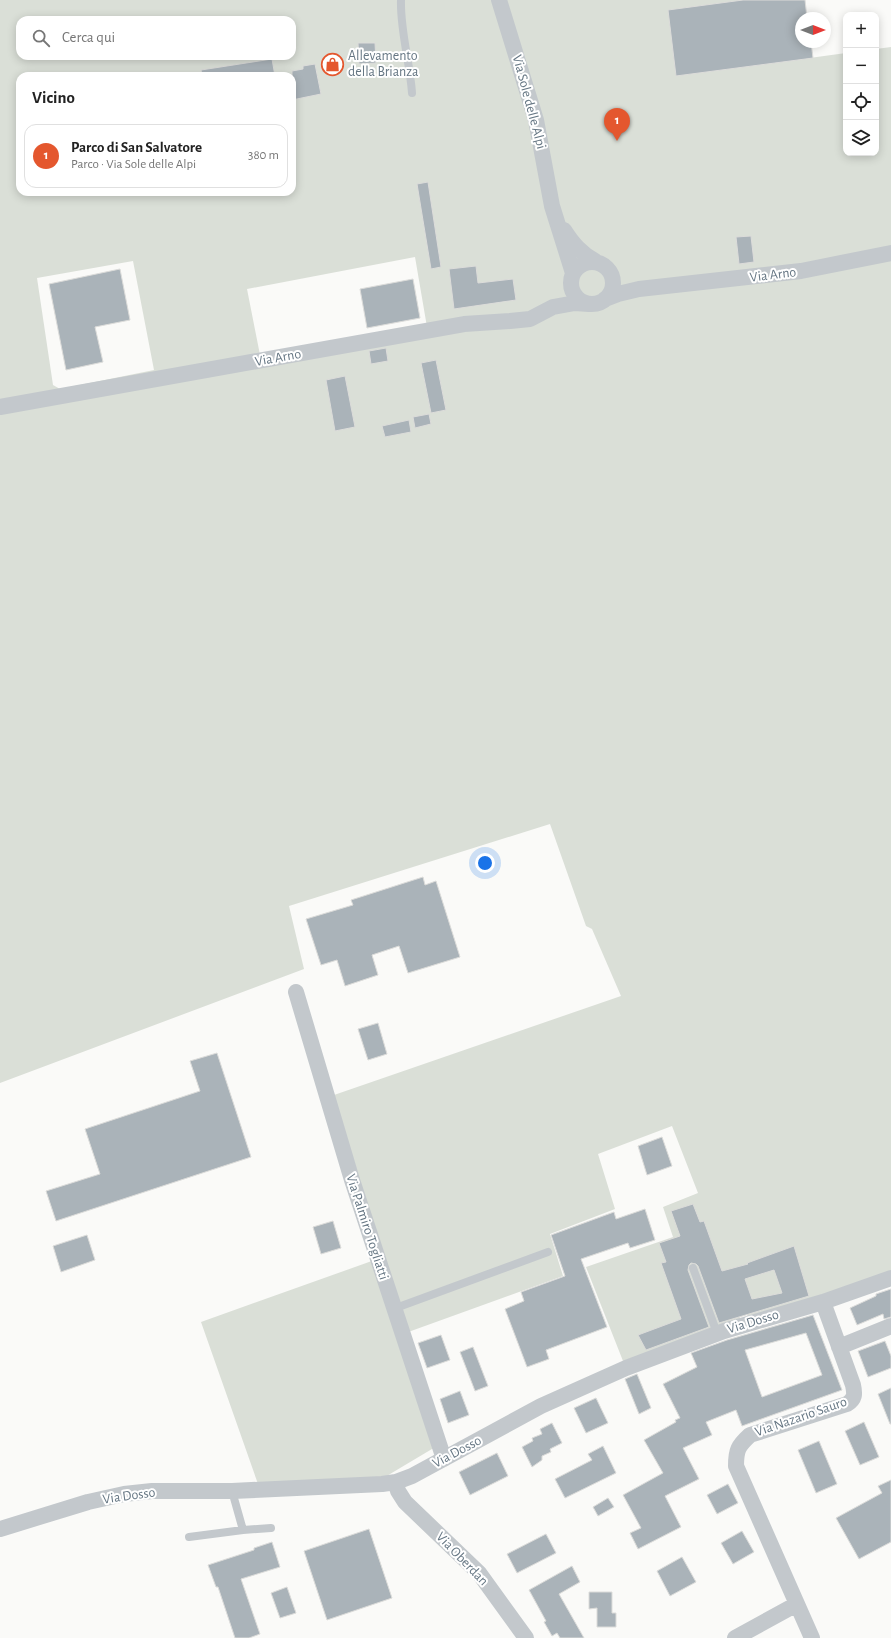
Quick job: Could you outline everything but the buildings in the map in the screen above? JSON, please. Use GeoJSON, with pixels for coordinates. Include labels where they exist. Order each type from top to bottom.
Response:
{"type":"FeatureCollection","features":[{"type":"Feature","properties":{"kind":"street","name":"Via Sole delle Alpi"},"geometry":{"type":"LineString","coordinates":[[499,0],[536,120],[552,206]]}},
{"type":"Feature","properties":{"kind":"street","name":"Via Arno"},"geometry":{"type":"LineString","coordinates":[[552,206],[574,246],[584,255],[625,278],[643,284],[662,286]]}},
{"type":"Feature","properties":{"kind":"street"},"geometry":{"type":"LineString","coordinates":[[552,206],[572,279],[572,291],[576,298],[582,302],[595,304],[605,300],[609,295],[613,284],[613,278],[601,265],[582,264],[572,279]]}},
{"type":"Feature","properties":{"kind":"street","name":"Via Arno"},"geometry":{"type":"LineString","coordinates":[[605,300],[626,291],[801,271],[888,254]]}},
{"type":"Feature","properties":{"kind":"street","name":"Via Arno"},"geometry":{"type":"LineString","coordinates":[[553,307],[572,279]]}},
{"type":"Feature","properties":{"kind":"street","name":"Via Arno"},"geometry":{"type":"LineString","coordinates":[[0,407],[464,324],[510,322],[530,319],[553,307],[575,303],[589,304]]}},
{"type":"Feature","properties":{"kind":"street","name":"Via Palmiro Togliatti"},"geometry":{"type":"LineString","coordinates":[[296,992],[352,1180],[393,1309],[444,1459]]}},
{"type":"Feature","properties":{"kind":"street","name":"Via Dosso"},"geometry":{"type":"LineString","coordinates":[[0,1529],[88,1502],[124,1494],[152,1491],[232,1491],[382,1484],[396,1482],[412,1476],[541,1406],[626,1368],[717,1333],[822,1302],[891,1278]]}},
{"type":"Feature","properties":{"kind":"street","name":"Via Nazario Sauro"},"geometry":{"type":"LineString","coordinates":[[812,1638],[736,1466],[736,1455],[740,1444],[750,1435],[847,1404],[853,1400],[855,1394],[853,1386],[822,1302]]}},
{"type":"Feature","properties":{"kind":"street"},"geometry":{"type":"LineString","coordinates":[[839,1347],[891,1326]]}},
{"type":"Feature","properties":{"kind":"street","name":"Via Oberdan"},"geometry":{"type":"LineString","coordinates":[[396,1482],[398,1491],[405,1502],[479,1573],[526,1638]]}},
{"type":"Feature","properties":{"kind":"street"},"geometry":{"type":"LineString","coordinates":[[735,1638],[797,1604]]}},
{"type":"Feature","properties":{"kind":"lane"},"geometry":{"type":"LineString","coordinates":[[401,0],[412,93]]}},
{"type":"Feature","properties":{"kind":"lane"},"geometry":{"type":"LineString","coordinates":[[393,1309],[548,1252]]}},
{"type":"Feature","properties":{"kind":"lane"},"geometry":{"type":"LineString","coordinates":[[693,1268],[717,1333]]}},
{"type":"Feature","properties":{"kind":"lane"},"geometry":{"type":"LineString","coordinates":[[232,1491],[243,1530]]}},
{"type":"Feature","properties":{"kind":"lane"},"geometry":{"type":"LineString","coordinates":[[188,1537],[270,1528]]}},
{"type":"Feature","properties":{"kind":"shaded area"},"geometry":{"type":"Polygon","coordinates":[[[0,0],[743,0],[751,66],[843,53],[843,156],[879,156],[879,49],[891,47],[891,1273],[748,1318],[732,1269],[724,1272],[741,1321],[623,1361],[586,1267],[673,1237],[663,1207],[698,1193],[672,1126],[598,1154],[615,1209],[550,1234],[563,1276],[400,1335],[437,1446],[380,1480],[258,1484],[201,1322],[383,1257],[334,1095],[621,996],[592,929],[586,926],[550,824],[289,906],[304,969],[0,1083],[0,0]],[[415,257],[247,289],[260,355],[427,327],[415,257]],[[133,261],[37,278],[53,385],[60,389],[154,370],[133,261]]]}},
{"type":"Feature","properties":{"kind":"place","name":"Allevamento della Brianza"},"geometry":{"type":"Point","coordinates":[332,64]}},
{"type":"Feature","properties":{"kind":"place","name":"Parco di San Salvatore"},"geometry":{"type":"Point","coordinates":[617,141]}}]}
